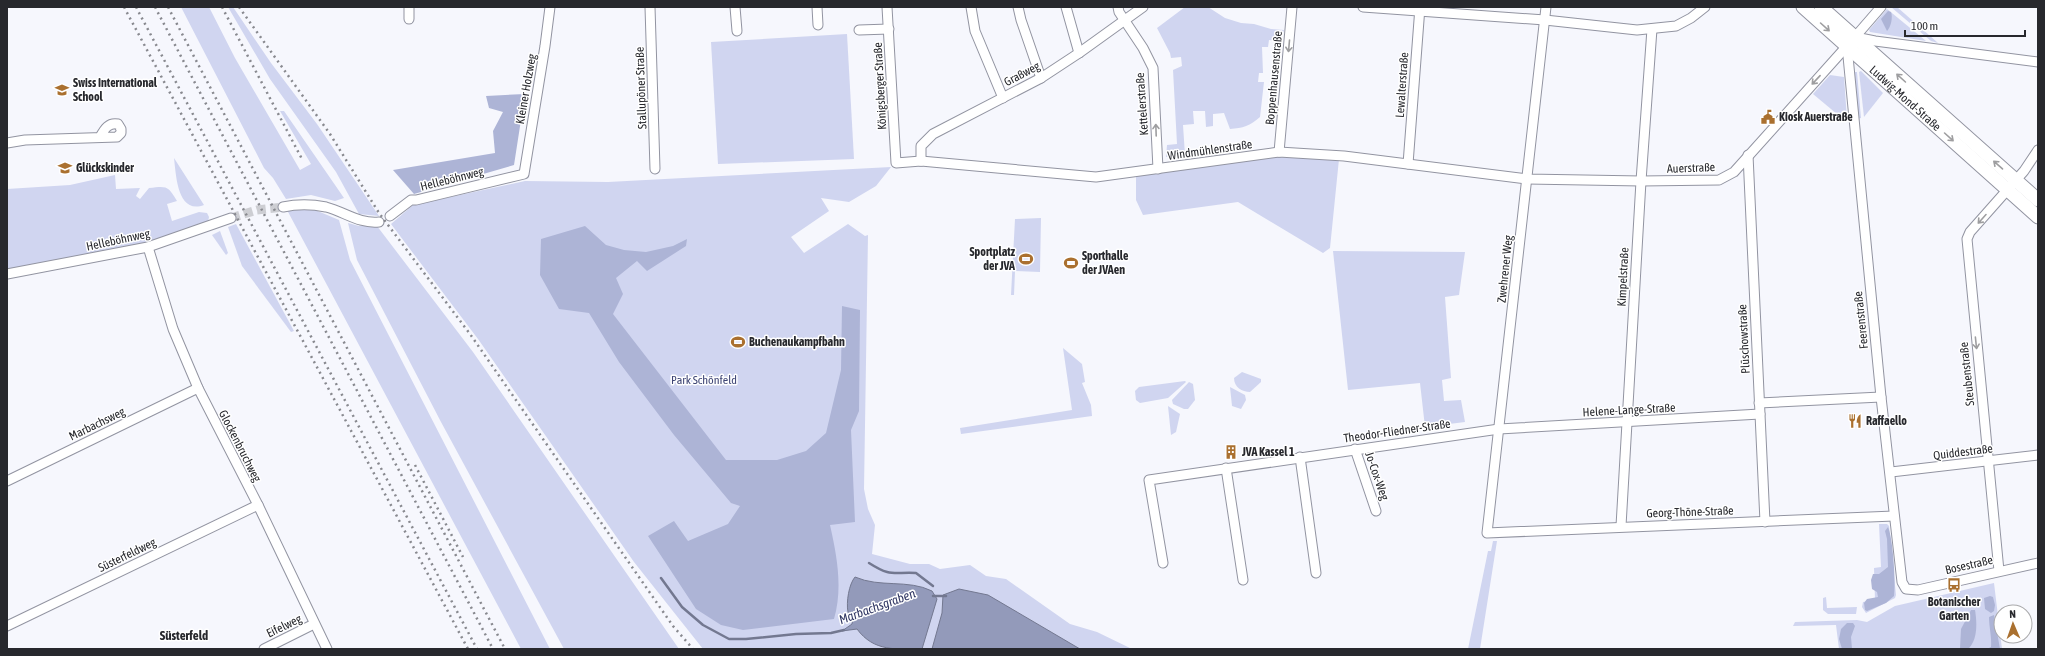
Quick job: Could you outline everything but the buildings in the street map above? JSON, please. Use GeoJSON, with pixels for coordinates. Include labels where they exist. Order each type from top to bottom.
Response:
{"type":"FeatureCollection","features":[{"type":"Feature","properties":{"kind":"main road","name":"Ludwig-Mond-Straße"},"geometry":{"type":"LineString","coordinates":[[1803,7],[1851,41],[2012,185],[2038,217]]}},
{"type":"Feature","properties":{"kind":"main road","name":"Ludwig-Mond-Straße"},"geometry":{"type":"LineString","coordinates":[[1821,7],[1851,41]]}},
{"type":"Feature","properties":{"kind":"main road","name":"Ludwig-Mond-Straße"},"geometry":{"type":"LineString","coordinates":[[2012,185],[2038,200]]}},
{"type":"Feature","properties":{"kind":"street"},"geometry":{"type":"LineString","coordinates":[[409,7],[409,19]]}},
{"type":"Feature","properties":{"kind":"street","name":"Kleiner Holzweg"},"geometry":{"type":"LineString","coordinates":[[524,174],[550,7]]}},
{"type":"Feature","properties":{"kind":"street","name":"Stallupöner Straße"},"geometry":{"type":"LineString","coordinates":[[650,7],[655,169]]}},
{"type":"Feature","properties":{"kind":"street"},"geometry":{"type":"LineString","coordinates":[[735,7],[737,31]]}},
{"type":"Feature","properties":{"kind":"street"},"geometry":{"type":"LineString","coordinates":[[817,7],[818,25]]}},
{"type":"Feature","properties":{"kind":"street","name":"Königsberger Straße"},"geometry":{"type":"LineString","coordinates":[[887,7],[896,163]]}},
{"type":"Feature","properties":{"kind":"street"},"geometry":{"type":"LineString","coordinates":[[971,7],[975,31],[1003,98]]}},
{"type":"Feature","properties":{"kind":"street"},"geometry":{"type":"LineString","coordinates":[[1018,7],[1041,78]]}},
{"type":"Feature","properties":{"kind":"street"},"geometry":{"type":"LineString","coordinates":[[1066,7],[1079,53]]}},
{"type":"Feature","properties":{"kind":"street","name":"Kettelerstraße"},"geometry":{"type":"LineString","coordinates":[[1118,7],[1143,48],[1153,68],[1158,169]]}},
{"type":"Feature","properties":{"kind":"street","name":"Graßweg"},"geometry":{"type":"LineString","coordinates":[[921,161],[921,146],[933,134],[1041,78],[1143,7]]}},
{"type":"Feature","properties":{"kind":"street","name":"Boppenhausenstraße"},"geometry":{"type":"LineString","coordinates":[[1279,152],[1292,7]]}},
{"type":"Feature","properties":{"kind":"street"},"geometry":{"type":"LineString","coordinates":[[1364,7],[1545,20],[1625,30],[1676,26],[1691,18],[1706,7]]}},
{"type":"Feature","properties":{"kind":"street","name":"Zwehrener Weg"},"geometry":{"type":"LineString","coordinates":[[1487,533],[1546,7]]}},
{"type":"Feature","properties":{"kind":"street","name":"Auerstraße"},"geometry":{"type":"LineString","coordinates":[[1527,179],[1641,181],[1719,180],[1734,172],[1881,7]]}},
{"type":"Feature","properties":{"kind":"street","name":"Lewalterstraße"},"geometry":{"type":"LineString","coordinates":[[1408,164],[1420,10]]}},
{"type":"Feature","properties":{"kind":"street"},"geometry":{"type":"LineString","coordinates":[[859,30],[888,29]]}},
{"type":"Feature","properties":{"kind":"street","name":"Kimpelstraße"},"geometry":{"type":"LineString","coordinates":[[1621,526],[1641,181],[1652,29]]}},
{"type":"Feature","properties":{"kind":"street"},"geometry":{"type":"LineString","coordinates":[[1851,41],[1881,42],[2038,62]]}},
{"type":"Feature","properties":{"kind":"street","name":"Feerenstraße"},"geometry":{"type":"LineString","coordinates":[[1851,41],[1881,397],[1891,472],[1894,516],[1902,582],[1906,589]]}},
{"type":"Feature","properties":{"kind":"street"},"geometry":{"type":"LineString","coordinates":[[7,143],[26,140],[100,137]]}},
{"type":"Feature","properties":{"kind":"street","name":"Steubenstraße"},"geometry":{"type":"LineString","coordinates":[[1998,571],[1966,244],[1970,232],[2012,185],[2038,150]]}},
{"type":"Feature","properties":{"kind":"street","name":"Windmühlenstraße"},"geometry":{"type":"LineString","coordinates":[[896,163],[921,161],[1096,177],[1279,152],[1344,156],[1527,179]]}},
{"type":"Feature","properties":{"kind":"street","name":"Plüschowstraße"},"geometry":{"type":"LineString","coordinates":[[1748,155],[1766,522]]}},
{"type":"Feature","properties":{"kind":"street","name":"Helleböhnweg"},"geometry":{"type":"LineString","coordinates":[[390,216],[411,200],[524,174]]}},
{"type":"Feature","properties":{"kind":"street"},"geometry":{"type":"LineString","coordinates":[[283,207],[312,205],[327,208],[358,221],[368,223],[379,222]]}},
{"type":"Feature","properties":{"kind":"street","name":"Helleböhnweg"},"geometry":{"type":"LineString","coordinates":[[7,274],[148,247],[231,218]]}},
{"type":"Feature","properties":{"kind":"street","name":"Glockenbruchweg"},"geometry":{"type":"LineString","coordinates":[[148,247],[173,329],[198,388],[258,506],[326,649]]}},
{"type":"Feature","properties":{"kind":"street","name":"Marbachsweg"},"geometry":{"type":"LineString","coordinates":[[7,481],[198,388]]}},
{"type":"Feature","properties":{"kind":"street"},"geometry":{"type":"LineString","coordinates":[[1759,403],[1881,397]]}},
{"type":"Feature","properties":{"kind":"street","name":"Helene-Lange-Straße"},"geometry":{"type":"LineString","coordinates":[[1499,429],[1760,414]]}},
{"type":"Feature","properties":{"kind":"street","name":"Theodor-Fliedner-Straße"},"geometry":{"type":"LineString","coordinates":[[1162,564],[1149,480],[1499,429]]}},
{"type":"Feature","properties":{"kind":"street","name":"Jo-Cox-Weg"},"geometry":{"type":"LineString","coordinates":[[1355,449],[1376,511]]}},
{"type":"Feature","properties":{"kind":"street","name":"Quiddestraße"},"geometry":{"type":"LineString","coordinates":[[1891,472],[2038,455]]}},
{"type":"Feature","properties":{"kind":"street"},"geometry":{"type":"LineString","coordinates":[[1300,457],[1316,573]]}},
{"type":"Feature","properties":{"kind":"street"},"geometry":{"type":"LineString","coordinates":[[1226,468],[1243,580]]}},
{"type":"Feature","properties":{"kind":"street","name":"Süsterfeldweg"},"geometry":{"type":"LineString","coordinates":[[7,626],[258,506]]}},
{"type":"Feature","properties":{"kind":"street","name":"Georg-Thöne-Straße"},"geometry":{"type":"LineString","coordinates":[[1487,533],[1621,526],[1766,522],[1894,516]]}},
{"type":"Feature","properties":{"kind":"street","name":"Bosestraße"},"geometry":{"type":"LineString","coordinates":[[1906,589],[1918,590],[2038,563]]}},
{"type":"Feature","properties":{"kind":"street","name":"Eifelweg"},"geometry":{"type":"LineString","coordinates":[[264,649],[314,624]]}},
{"type":"Feature","properties":{"kind":"green space"},"geometry":{"type":"Polygon","coordinates":[[[181,7],[209,7],[235,58],[300,170],[311,164],[280,111],[284,111],[344,198],[335,201],[311,195],[286,199],[273,178],[264,168],[181,7]]]}},
{"type":"Feature","properties":{"kind":"green space"},"geometry":{"type":"Polygon","coordinates":[[[228,7],[233,7],[271,63],[317,124],[379,216],[359,214],[336,172],[270,79],[228,7]]]}},
{"type":"Feature","properties":{"kind":"green space"},"geometry":{"type":"Polygon","coordinates":[[[1185,7],[1208,7],[1225,18],[1241,23],[1284,30],[1280,41],[1269,40],[1268,47],[1262,47],[1263,73],[1259,73],[1258,82],[1264,82],[1260,117],[1253,123],[1246,126],[1230,129],[1224,113],[1213,114],[1213,126],[1206,127],[1205,111],[1193,111],[1194,124],[1183,125],[1185,155],[1166,157],[1167,145],[1177,144],[1173,70],[1182,66],[1181,57],[1171,58],[1170,53],[1157,28],[1185,7]]]}},
{"type":"Feature","properties":{"kind":"green space"},"geometry":{"type":"Polygon","coordinates":[[[1891,7],[1897,7],[1938,43],[1931,41],[1891,7]]]}},
{"type":"Feature","properties":{"kind":"green space"},"geometry":{"type":"Polygon","coordinates":[[[1887,9],[1926,41],[1870,32],[1869,30],[1887,9]]]}},
{"type":"Feature","properties":{"kind":"green space"},"geometry":{"type":"Polygon","coordinates":[[[847,34],[854,159],[718,164],[711,42],[847,34]]]}},
{"type":"Feature","properties":{"kind":"green space"},"geometry":{"type":"Polygon","coordinates":[[[1861,71],[1883,93],[1864,117],[1859,72],[1861,71]]]}},
{"type":"Feature","properties":{"kind":"green space"},"geometry":{"type":"Polygon","coordinates":[[[1854,72],[1857,72],[1861,118],[1857,119],[1853,74],[1854,72]]]}},
{"type":"Feature","properties":{"kind":"green space"},"geometry":{"type":"Polygon","coordinates":[[[1830,75],[1844,77],[1847,119],[1843,119],[1813,94],[1830,75]]]}},
{"type":"Feature","properties":{"kind":"green space"},"geometry":{"type":"Polygon","coordinates":[[[1279,155],[1339,159],[1330,248],[1323,253],[1238,202],[1143,215],[1136,200],[1136,176],[1279,155]]]}},
{"type":"Feature","properties":{"kind":"green space"},"geometry":{"type":"Polygon","coordinates":[[[174,158],[204,205],[195,207],[188,204],[183,199],[177,183],[174,158]]]}},
{"type":"Feature","properties":{"kind":"green space","name":"Park Schönfeld"},"geometry":{"type":"Polygon","coordinates":[[[891,167],[876,186],[849,202],[821,198],[829,211],[791,237],[804,253],[848,224],[865,236],[868,235],[864,489],[868,509],[875,525],[872,554],[910,564],[929,564],[940,569],[970,565],[986,576],[1006,579],[1070,624],[1097,632],[1132,649],[703,649],[634,562],[478,339],[391,224],[413,205],[525,181],[608,182],[891,167]]]}},
{"type":"Feature","properties":{"kind":"green space"},"geometry":{"type":"Polygon","coordinates":[[[115,175],[116,189],[140,188],[136,196],[140,199],[149,188],[163,187],[169,189],[177,201],[167,204],[172,221],[199,212],[207,213],[209,217],[208,222],[143,244],[7,269],[7,189],[70,185],[115,175]]]}},
{"type":"Feature","properties":{"kind":"green space"},"geometry":{"type":"Polygon","coordinates":[[[313,209],[339,220],[350,260],[550,649],[521,649],[287,210],[313,209]]]}},
{"type":"Feature","properties":{"kind":"green space","name":"Sportplatz der JVA"},"geometry":{"type":"Polygon","coordinates":[[[1041,218],[1040,272],[1015,271],[1014,295],[1011,295],[1015,219],[1041,218]]]}},
{"type":"Feature","properties":{"kind":"green space"},"geometry":{"type":"Polygon","coordinates":[[[348,223],[359,226],[377,226],[473,352],[679,649],[564,649],[441,422],[357,260],[348,223]]]}},
{"type":"Feature","properties":{"kind":"green space"},"geometry":{"type":"Polygon","coordinates":[[[236,224],[294,331],[291,332],[242,266],[228,227],[236,224]]]}},
{"type":"Feature","properties":{"kind":"green space"},"geometry":{"type":"Polygon","coordinates":[[[220,231],[228,253],[226,255],[212,235],[220,231]]]}},
{"type":"Feature","properties":{"kind":"green space"},"geometry":{"type":"Polygon","coordinates":[[[1333,251],[1465,252],[1459,295],[1445,297],[1451,378],[1442,380],[1444,401],[1461,400],[1465,422],[1425,427],[1420,383],[1348,390],[1333,251]]]}},
{"type":"Feature","properties":{"kind":"green space"},"geometry":{"type":"Polygon","coordinates":[[[1063,348],[1082,364],[1085,382],[1082,383],[1091,405],[1092,416],[961,434],[960,428],[1072,410],[1063,348]]]}},
{"type":"Feature","properties":{"kind":"green space"},"geometry":{"type":"Polygon","coordinates":[[[1242,372],[1261,379],[1261,382],[1250,392],[1241,390],[1235,384],[1234,378],[1242,372]]]}},
{"type":"Feature","properties":{"kind":"green space"},"geometry":{"type":"Polygon","coordinates":[[[1186,382],[1168,398],[1140,403],[1136,400],[1135,391],[1139,387],[1186,382]]]}},
{"type":"Feature","properties":{"kind":"green space"},"geometry":{"type":"Polygon","coordinates":[[[1189,382],[1193,384],[1195,400],[1188,409],[1184,409],[1173,404],[1172,400],[1189,382]]]}},
{"type":"Feature","properties":{"kind":"green space"},"geometry":{"type":"Polygon","coordinates":[[[1230,387],[1245,395],[1246,400],[1241,409],[1232,406],[1230,387]]]}},
{"type":"Feature","properties":{"kind":"green space"},"geometry":{"type":"Polygon","coordinates":[[[1168,406],[1180,414],[1176,432],[1171,435],[1168,406]]]}},
{"type":"Feature","properties":{"kind":"green space"},"geometry":{"type":"Polygon","coordinates":[[[1879,524],[1887,524],[1889,526],[1896,595],[1895,598],[1866,613],[1862,607],[1863,602],[1875,600],[1874,568],[1881,567],[1879,524]]]}},
{"type":"Feature","properties":{"kind":"green space"},"geometry":{"type":"Polygon","coordinates":[[[1493,541],[1497,541],[1480,649],[1468,649],[1488,551],[1491,551],[1493,541]]]}},
{"type":"Feature","properties":{"kind":"green space"},"geometry":{"type":"Polygon","coordinates":[[[1994,583],[1997,604],[1993,604],[1993,644],[2001,644],[2002,649],[1839,649],[1836,625],[1793,626],[1795,622],[1857,620],[1867,622],[1895,606],[1994,583]]]}},
{"type":"Feature","properties":{"kind":"green space"},"geometry":{"type":"Polygon","coordinates":[[[1826,597],[1827,608],[1857,607],[1856,614],[1828,614],[1823,610],[1823,598],[1826,597]]]}},
{"type":"Feature","properties":{"kind":"shaded area"},"geometry":{"type":"Polygon","coordinates":[[[1888,11],[1892,14],[1892,19],[1890,27],[1887,31],[1881,19],[1888,11]]]}},
{"type":"Feature","properties":{"kind":"shaded area"},"geometry":{"type":"Polygon","coordinates":[[[525,94],[514,165],[414,194],[393,170],[495,153],[493,131],[503,112],[489,108],[486,96],[525,94]]]}},
{"type":"Feature","properties":{"kind":"shaded area"},"geometry":{"type":"Polygon","coordinates":[[[585,226],[606,245],[624,250],[646,252],[673,246],[687,239],[686,246],[647,271],[637,261],[616,278],[623,294],[613,314],[726,460],[777,460],[806,451],[826,433],[841,370],[842,306],[860,310],[859,411],[851,430],[855,522],[830,525],[837,560],[839,584],[837,607],[834,619],[743,630],[721,625],[696,609],[648,536],[674,521],[688,541],[728,524],[740,506],[731,503],[674,435],[619,362],[589,313],[559,309],[540,275],[541,239],[585,226]]]}},
{"type":"Feature","properties":{"kind":"shaded area"},"geometry":{"type":"Polygon","coordinates":[[[1888,527],[1894,561],[1894,596],[1886,603],[1867,611],[1865,610],[1864,603],[1867,599],[1878,597],[1877,592],[1872,589],[1871,580],[1873,574],[1879,574],[1888,567],[1887,539],[1885,531],[1888,527]]]}},
{"type":"Feature","properties":{"kind":"shaded area"},"geometry":{"type":"Polygon","coordinates":[[[1990,596],[1993,597],[1995,604],[1993,604],[1993,612],[1991,613],[1985,609],[1984,598],[1990,596]]]}},
{"type":"Feature","properties":{"kind":"shaded area"},"geometry":{"type":"Polygon","coordinates":[[[1971,610],[1975,610],[1976,620],[1974,641],[1968,649],[1960,649],[1961,629],[1971,610]]]}},
{"type":"Feature","properties":{"kind":"shaded area"},"geometry":{"type":"Polygon","coordinates":[[[1993,615],[1993,644],[1999,644],[2000,649],[1987,649],[1991,647],[1989,617],[1993,615]]]}},
{"type":"Feature","properties":{"kind":"shaded area"},"geometry":{"type":"Polygon","coordinates":[[[1847,623],[1853,623],[1855,626],[1851,637],[1852,649],[1842,649],[1839,639],[1841,629],[1847,623]]]}},
{"type":"Feature","properties":{"kind":"water"},"geometry":{"type":"Polygon","coordinates":[[[855,577],[874,582],[913,585],[932,591],[937,599],[922,649],[886,648],[871,642],[857,629],[842,631],[852,624],[847,603],[848,593],[855,577]]]}},
{"type":"Feature","properties":{"kind":"water"},"geometry":{"type":"Polygon","coordinates":[[[959,589],[988,595],[1080,649],[932,649],[942,613],[943,595],[959,589]]]}},
{"type":"Feature","properties":{"kind":"waterway"},"geometry":{"type":"LineString","coordinates":[[869,563],[887,572],[916,573],[933,586]]}},
{"type":"Feature","properties":{"kind":"waterway","name":"Marbachsgraben"},"geometry":{"type":"LineString","coordinates":[[661,578],[682,607],[703,625],[729,639],[831,633],[844,630]]}},
{"type":"Feature","properties":{"kind":"waterway","name":"Marbachsgraben"},"geometry":{"type":"LineString","coordinates":[[933,596],[946,596]]}},
{"type":"Feature","properties":{"kind":"tunnel"},"geometry":{"type":"LineString","coordinates":[[231,218],[257,210],[283,207]]}},
{"type":"Feature","properties":{"kind":"railway"},"geometry":{"type":"LineString","coordinates":[[124,7],[468,649]]}},
{"type":"Feature","properties":{"kind":"railway"},"geometry":{"type":"LineString","coordinates":[[136,7],[477,649]]}},
{"type":"Feature","properties":{"kind":"railway"},"geometry":{"type":"LineString","coordinates":[[155,7],[493,649]]}},
{"type":"Feature","properties":{"kind":"railway"},"geometry":{"type":"LineString","coordinates":[[168,7],[505,649]]}},
{"type":"Feature","properties":{"kind":"railway"},"geometry":{"type":"LineString","coordinates":[[222,7],[303,161]]}},
{"type":"Feature","properties":{"kind":"railway"},"geometry":{"type":"LineString","coordinates":[[239,7],[330,134],[379,213],[470,334],[673,626],[693,649]]}},
{"type":"Feature","properties":{"kind":"railway"},"geometry":{"type":"LineString","coordinates":[[415,465],[463,557]]}},
{"type":"Feature","properties":{"kind":"place","name":"Swiss International School"},"geometry":{"type":"Point","coordinates":[62,90]}},
{"type":"Feature","properties":{"kind":"place","name":"Kiosk Auerstraße"},"geometry":{"type":"Point","coordinates":[1768,117]}},
{"type":"Feature","properties":{"kind":"place","name":"Glückskinder"},"geometry":{"type":"Point","coordinates":[65,168]}},
{"type":"Feature","properties":{"kind":"place","name":"Sportplatz der JVA"},"geometry":{"type":"Point","coordinates":[1026,259]}},
{"type":"Feature","properties":{"kind":"place","name":"Sporthalle der JVAen"},"geometry":{"type":"Point","coordinates":[1071,263]}},
{"type":"Feature","properties":{"kind":"place","name":"Buchenaukampfbahn"},"geometry":{"type":"Point","coordinates":[738,342]}},
{"type":"Feature","properties":{"kind":"place","name":"Raffaello"},"geometry":{"type":"Point","coordinates":[1855,421]}},
{"type":"Feature","properties":{"kind":"place","name":"JVA Kassel 1"},"geometry":{"type":"Point","coordinates":[1231,452]}},
{"type":"Feature","properties":{"kind":"place","name":"Botanischer Garten"},"geometry":{"type":"Point","coordinates":[1954,585]}},
{"type":"Feature","properties":{"kind":"district","name":"Süsterfeld"},"geometry":{"type":"Point","coordinates":[184,635]}}]}
